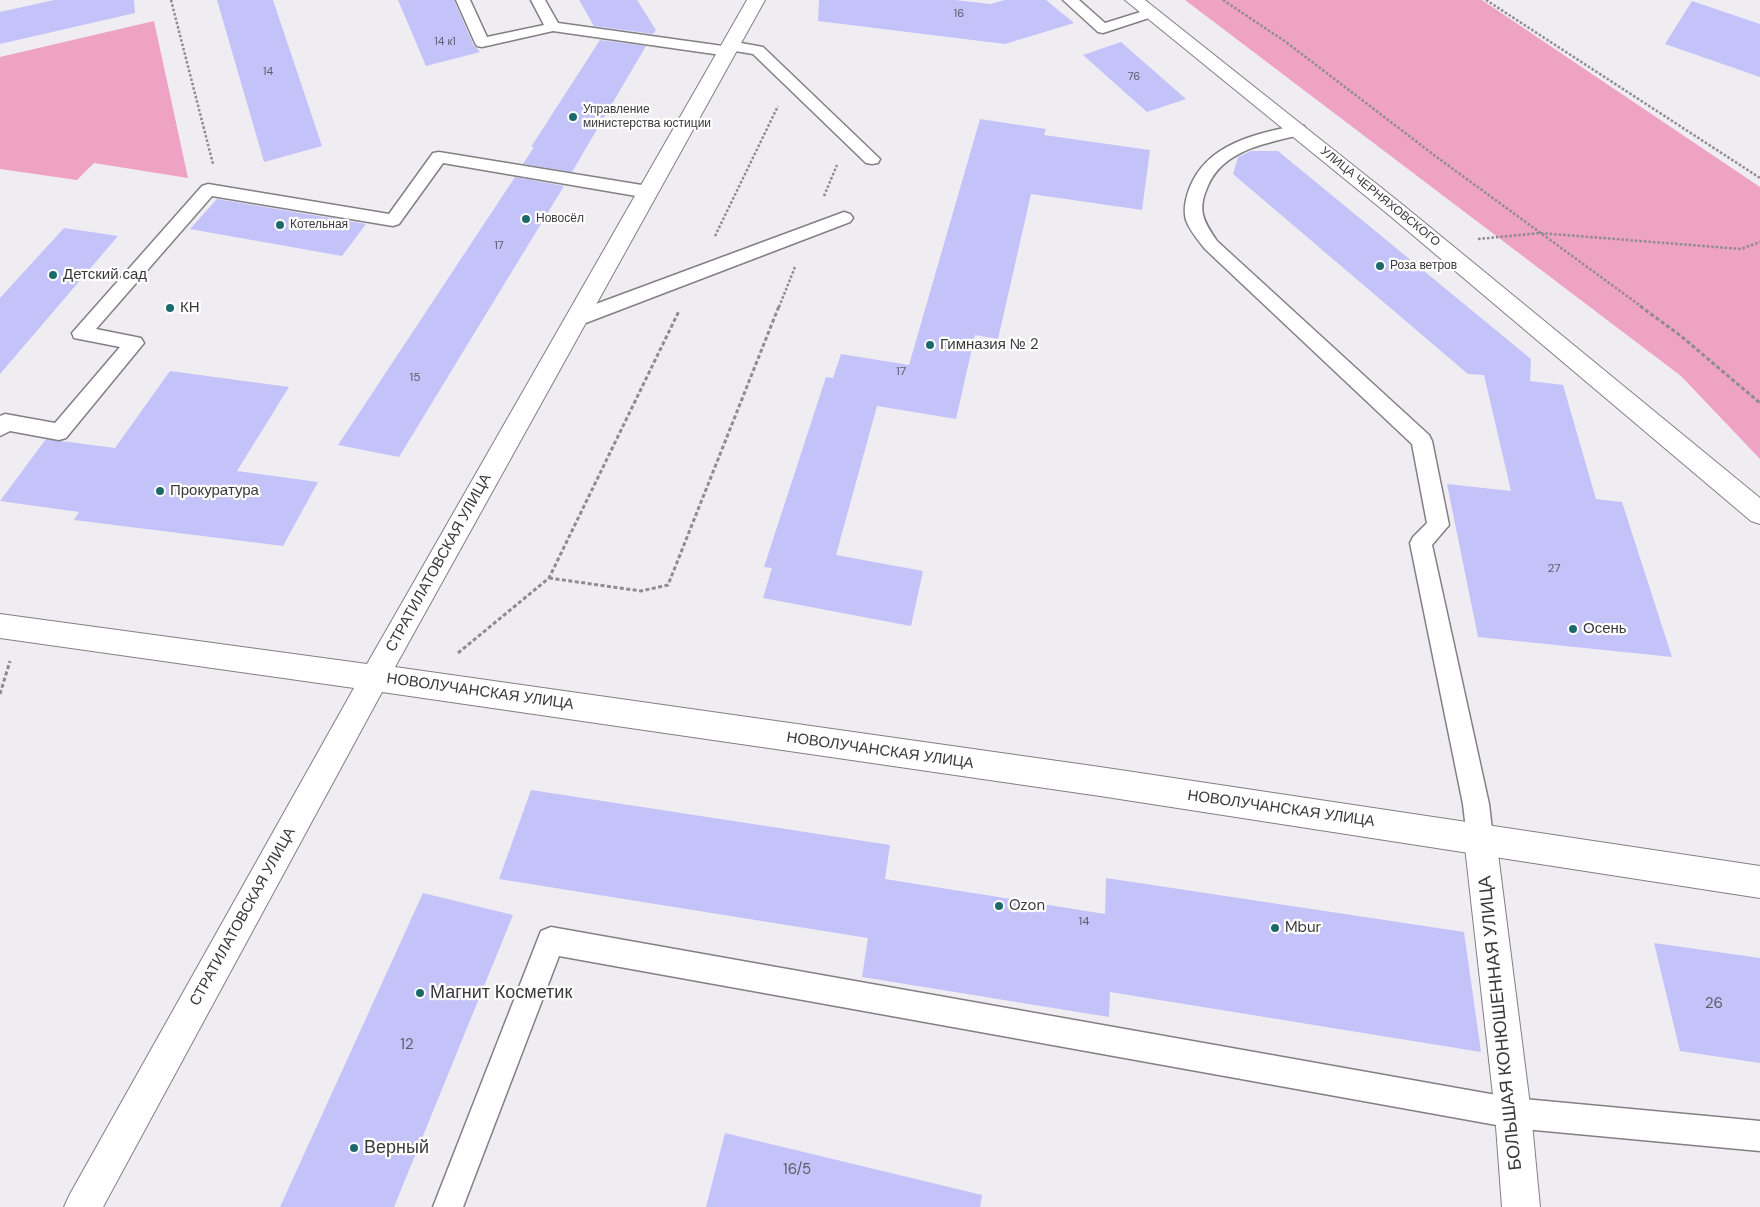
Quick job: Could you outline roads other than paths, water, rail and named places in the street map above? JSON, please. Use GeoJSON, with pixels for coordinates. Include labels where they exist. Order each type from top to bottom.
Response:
{"type":"FeatureCollection","features":[{"type":"Feature","properties":{"kind":"street","name":"СТРАТИЛАТОВСКАЯ УЛИЦА"},"geometry":{"type":"LineString","coordinates":[[83,1207],[374,677],[756,0]]}},
{"type":"Feature","properties":{"kind":"street","name":"УЛИЦА ЧЕРНЯХОВСКОГО"},"geometry":{"type":"LineString","coordinates":[[1134,0],[1298,130],[1520,312],[1760,513]]}},
{"type":"Feature","properties":{"kind":"street","name":"НОВОЛУЧАНСКАЯ УЛИЦА"},"geometry":{"type":"LineString","coordinates":[[0,626],[374,677],[1480,838],[1760,882]]}},
{"type":"Feature","properties":{"kind":"street","name":"БОЛЬШАЯ КОНЮШЕННАЯ УЛИЦА"},"geometry":{"type":"LineString","coordinates":[[1480,838],[1513,1113],[1521,1207]]}},
{"type":"Feature","properties":{"kind":"lane"},"geometry":{"type":"LineString","coordinates":[[463,0],[482,43],[552,26],[758,50],[872,159]]}},
{"type":"Feature","properties":{"kind":"lane"},"geometry":{"type":"LineString","coordinates":[[538,0],[552,26]]}},
{"type":"Feature","properties":{"kind":"lane"},"geometry":{"type":"LineString","coordinates":[[1070,0],[1103,29],[1150,13]]}},
{"type":"Feature","properties":{"kind":"lane"},"geometry":{"type":"LineString","coordinates":[[1298,130],[1259,138],[1231,150],[1210,165],[1199,183],[1193,205],[1197,226],[1211,245],[1422,441],[1438,525],[1421,543],[1476,804],[1480,838]]}},
{"type":"Feature","properties":{"kind":"lane"},"geometry":{"type":"LineString","coordinates":[[0,428],[5,422],[59,432],[134,343],[81,333],[208,190],[392,220],[439,157],[648,192]]}},
{"type":"Feature","properties":{"kind":"lane"},"geometry":{"type":"LineString","coordinates":[[576,319],[844,218]]}},
{"type":"Feature","properties":{"kind":"lane"},"geometry":{"type":"LineString","coordinates":[[448,1207],[551,941],[1513,1113],[1760,1136]]}},
{"type":"Feature","properties":{"kind":"place","name":"Управление министерства юстиции"},"geometry":{"type":"Point","coordinates":[573,117]}},
{"type":"Feature","properties":{"kind":"place","name":"Новосёл"},"geometry":{"type":"Point","coordinates":[526,219]}},
{"type":"Feature","properties":{"kind":"place","name":"Котельная"},"geometry":{"type":"Point","coordinates":[280,225]}},
{"type":"Feature","properties":{"kind":"place","name":"Роза ветров"},"geometry":{"type":"Point","coordinates":[1380,266]}},
{"type":"Feature","properties":{"kind":"place","name":"Детский сад"},"geometry":{"type":"Point","coordinates":[53,275]}},
{"type":"Feature","properties":{"kind":"place","name":"КН"},"geometry":{"type":"Point","coordinates":[170,308]}},
{"type":"Feature","properties":{"kind":"place","name":"Гимназия № 2"},"geometry":{"type":"Point","coordinates":[930,345]}},
{"type":"Feature","properties":{"kind":"place","name":"Прокуратура"},"geometry":{"type":"Point","coordinates":[160,491]}},
{"type":"Feature","properties":{"kind":"place","name":"Осень"},"geometry":{"type":"Point","coordinates":[1573,629]}},
{"type":"Feature","properties":{"kind":"place","name":"Ozon"},"geometry":{"type":"Point","coordinates":[999,906]}},
{"type":"Feature","properties":{"kind":"place","name":"Mbur"},"geometry":{"type":"Point","coordinates":[1275,928]}},
{"type":"Feature","properties":{"kind":"place","name":"Магнит Косметик"},"geometry":{"type":"Point","coordinates":[420,993]}},
{"type":"Feature","properties":{"kind":"place","name":"Верный"},"geometry":{"type":"Point","coordinates":[354,1148]}}]}
